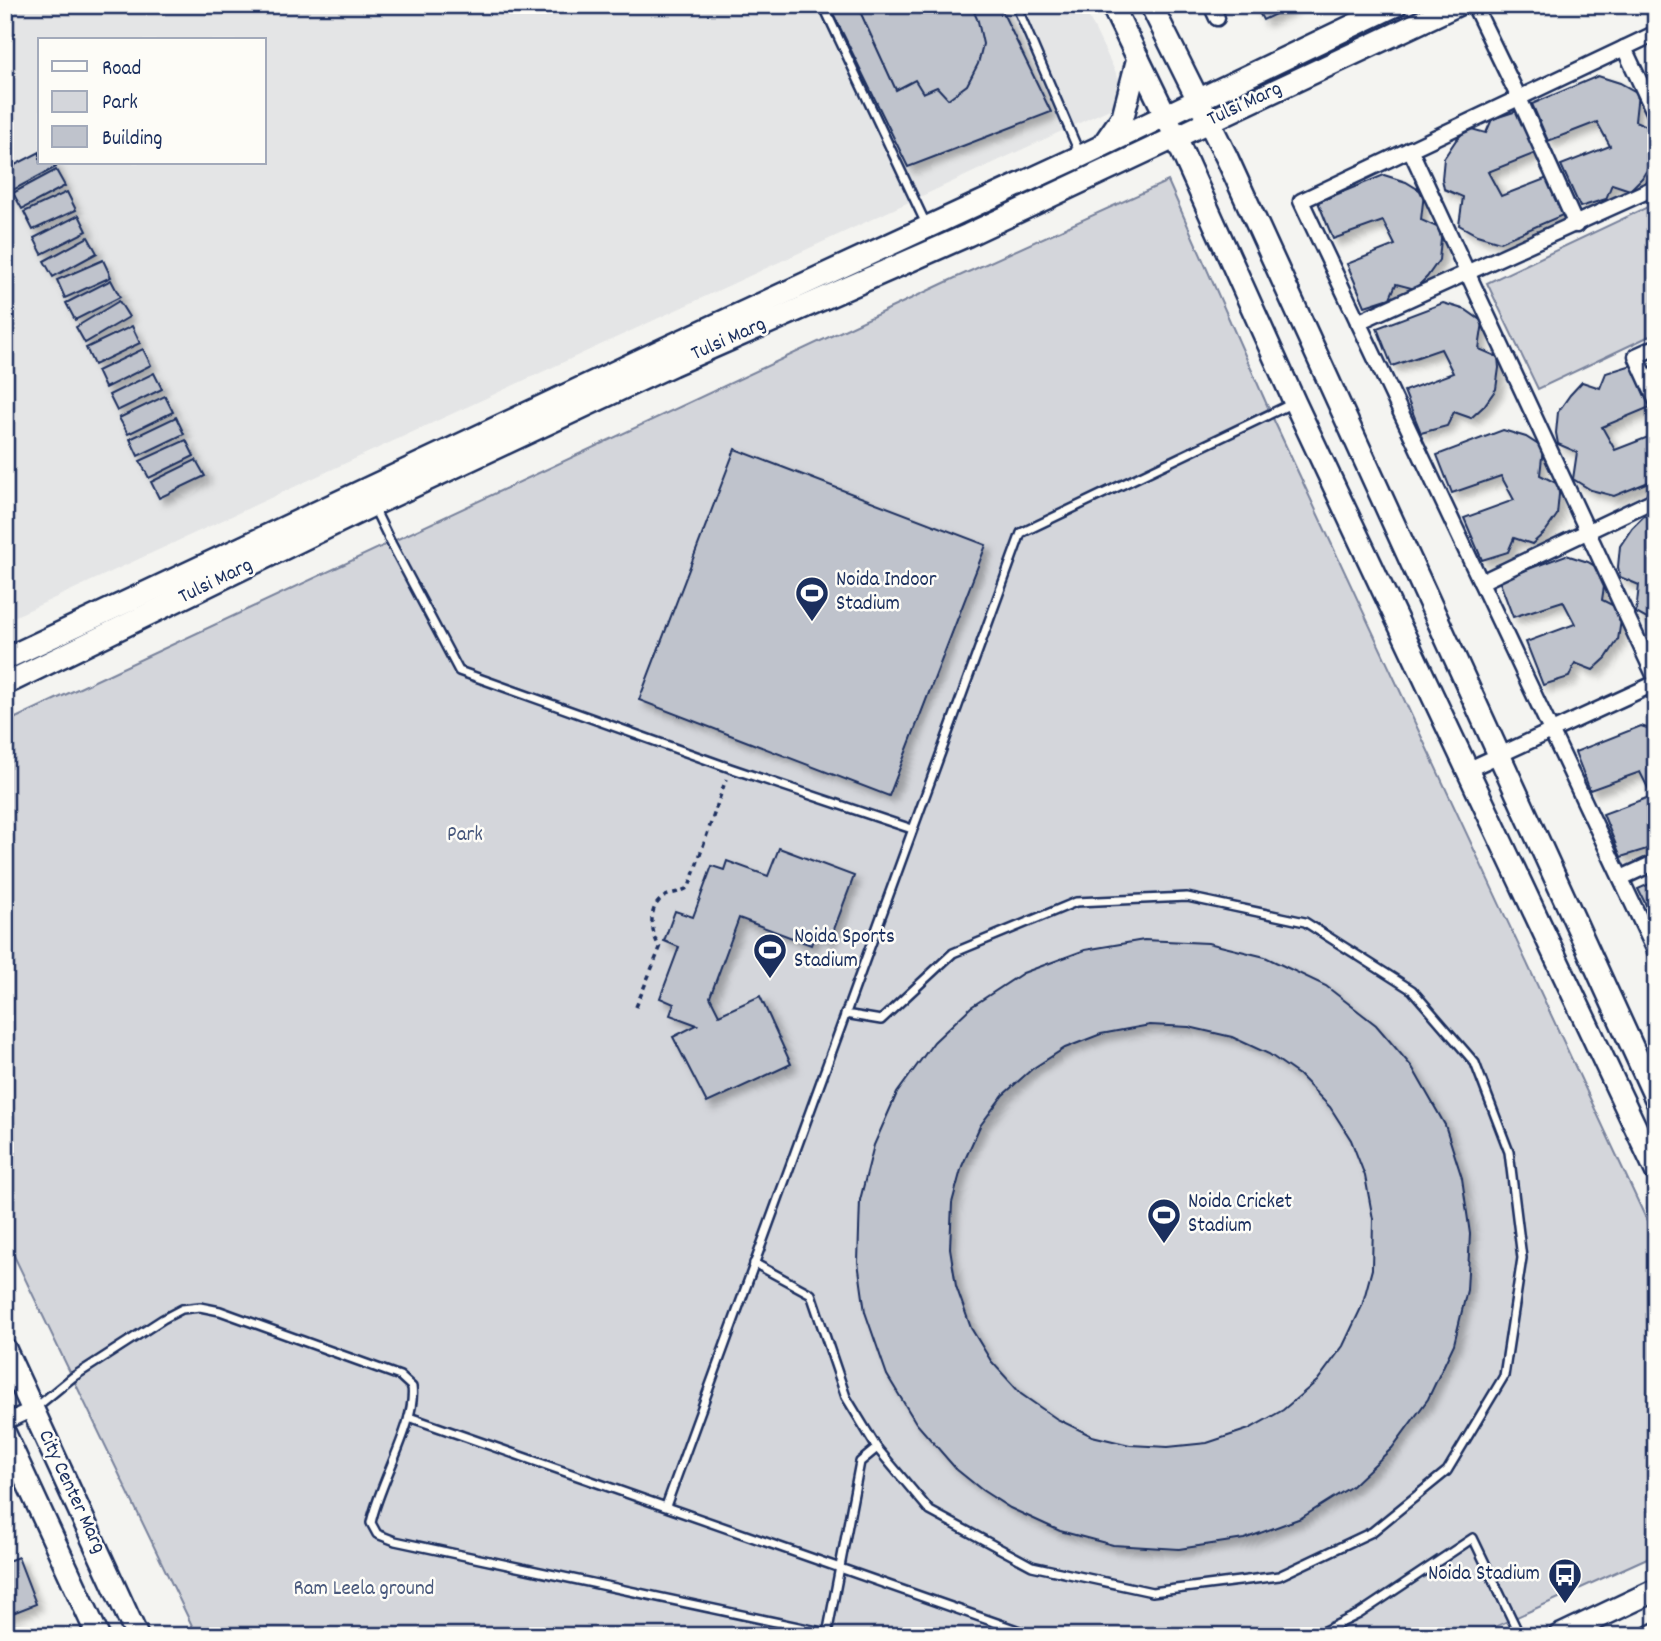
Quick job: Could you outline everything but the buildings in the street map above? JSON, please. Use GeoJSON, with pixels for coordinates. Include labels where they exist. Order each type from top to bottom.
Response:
{"type":"FeatureCollection","features":[{"type":"Feature","properties":{"kind":"street"},"geometry":{"type":"LineString","coordinates":[[1112,5],[1166,116],[1295,403],[1656,1171]]}},
{"type":"Feature","properties":{"kind":"street"},"geometry":{"type":"LineString","coordinates":[[1151,5],[1227,158],[1656,1099]]}},
{"type":"Feature","properties":{"kind":"street","name":"Tulsi Marg"},"geometry":{"type":"LineString","coordinates":[[5,684],[370,497],[1395,5]]}},
{"type":"Feature","properties":{"kind":"street","name":"Tulsi Marg"},"geometry":{"type":"LineString","coordinates":[[5,659],[968,235],[1457,5]]}},
{"type":"Feature","properties":{"kind":"street"},"geometry":{"type":"LineString","coordinates":[[1474,5],[1576,225]]}},
{"type":"Feature","properties":{"kind":"street"},"geometry":{"type":"LineString","coordinates":[[1656,33],[1301,201],[1656,953]]}},
{"type":"Feature","properties":{"kind":"street"},"geometry":{"type":"LineString","coordinates":[[1624,48],[1656,116]]}},
{"type":"Feature","properties":{"kind":"street"},"geometry":{"type":"LineString","coordinates":[[1102,146],[1123,116],[1138,58]]}},
{"type":"Feature","properties":{"kind":"street"},"geometry":{"type":"LineString","coordinates":[[1410,149],[1656,681],[1469,769]]}},
{"type":"Feature","properties":{"kind":"street"},"geometry":{"type":"LineString","coordinates":[[1358,322],[1656,187]]}},
{"type":"Feature","properties":{"kind":"street"},"geometry":{"type":"LineString","coordinates":[[1656,347],[1636,356],[1656,400]]}},
{"type":"Feature","properties":{"kind":"street"},"geometry":{"type":"LineString","coordinates":[[1481,582],[1656,499]]}},
{"type":"Feature","properties":{"kind":"street"},"geometry":{"type":"LineString","coordinates":[[1621,878],[1656,862]]}},
{"type":"Feature","properties":{"kind":"street","name":"City Center Marg"},"geometry":{"type":"LineString","coordinates":[[5,1349],[137,1636]]}},
{"type":"Feature","properties":{"kind":"street"},"geometry":{"type":"LineString","coordinates":[[5,1422],[33,1409]]}},
{"type":"Feature","properties":{"kind":"street","name":"City Center Marg"},"geometry":{"type":"LineString","coordinates":[[5,1434],[98,1636]]}},
{"type":"Feature","properties":{"kind":"street"},"geometry":{"type":"LineString","coordinates":[[1559,1636],[1656,1590]]}},
{"type":"Feature","properties":{"kind":"lane"},"geometry":{"type":"LineString","coordinates":[[823,5],[927,228]]}},
{"type":"Feature","properties":{"kind":"lane"},"geometry":{"type":"LineString","coordinates":[[1016,5],[1081,156]]}},
{"type":"Feature","properties":{"kind":"lane"},"geometry":{"type":"LineString","coordinates":[[666,1506],[1021,533],[1295,403]]}},
{"type":"Feature","properties":{"kind":"lane"},"geometry":{"type":"LineString","coordinates":[[370,497],[390,541],[459,670],[730,768],[912,829]]}},
{"type":"Feature","properties":{"kind":"lane"},"geometry":{"type":"LineString","coordinates":[[754,1263],[811,1294],[846,1397],[877,1448],[930,1511],[1032,1566],[1152,1592],[1279,1576],[1372,1532],[1447,1472],[1504,1376],[1522,1258],[1509,1152],[1475,1062],[1412,990],[1305,922],[1187,897],[1076,902],[953,953],[881,1020],[845,1014]]}},
{"type":"Feature","properties":{"kind":"lane"},"geometry":{"type":"LineString","coordinates":[[33,1409],[73,1377],[182,1309],[200,1307],[220,1311],[400,1376],[412,1387],[414,1399],[409,1417],[374,1506],[371,1523],[377,1534],[395,1541],[827,1635],[860,1462],[877,1448]]}},
{"type":"Feature","properties":{"kind":"lane"},"geometry":{"type":"LineString","coordinates":[[409,1417],[1034,1636]]}},
{"type":"Feature","properties":{"kind":"lane"},"geometry":{"type":"LineString","coordinates":[[1314,1636],[1359,1614],[1473,1538],[1520,1636]]}},
{"type":"Feature","properties":{"kind":"path"},"geometry":{"type":"LineString","coordinates":[[636,1007],[660,948],[650,925],[654,908],[667,895],[689,887],[730,768]]}},
{"type":"Feature","properties":{"kind":"shaded area"},"geometry":{"type":"Polygon","coordinates":[[[5,5],[1083,5],[1129,100],[5,621],[5,5]]]}},
{"type":"Feature","properties":{"kind":"green space","name":"Noida Sports Stadium"},"geometry":{"type":"Polygon","coordinates":[[[1168,181],[1271,414],[1656,1240],[1656,1554],[1475,1636],[197,1636],[5,1237],[5,723],[1168,181]]]}},
{"type":"Feature","properties":{"kind":"green space"},"geometry":{"type":"Polygon","coordinates":[[[1656,203],[1656,333],[1538,389],[1487,283],[1656,203]]]}},
{"type":"Feature","properties":{"kind":"place","name":"Noida Indoor Stadium"},"geometry":{"type":"Point","coordinates":[812,623]}},
{"type":"Feature","properties":{"kind":"place","name":"Noida Sports Stadium"},"geometry":{"type":"Point","coordinates":[770,980]}},
{"type":"Feature","properties":{"kind":"place","name":"Noida Cricket Stadium"},"geometry":{"type":"Point","coordinates":[1164,1245]}},
{"type":"Feature","properties":{"kind":"place","name":"Noida Stadium"},"geometry":{"type":"Point","coordinates":[1565,1605]}},
{"type":"Feature","properties":{"kind":"park label","name":"Park"},"geometry":{"type":"Point","coordinates":[465,836]}},
{"type":"Feature","properties":{"kind":"park label","name":"Ram Leela ground"},"geometry":{"type":"Point","coordinates":[364,1590]}}]}
